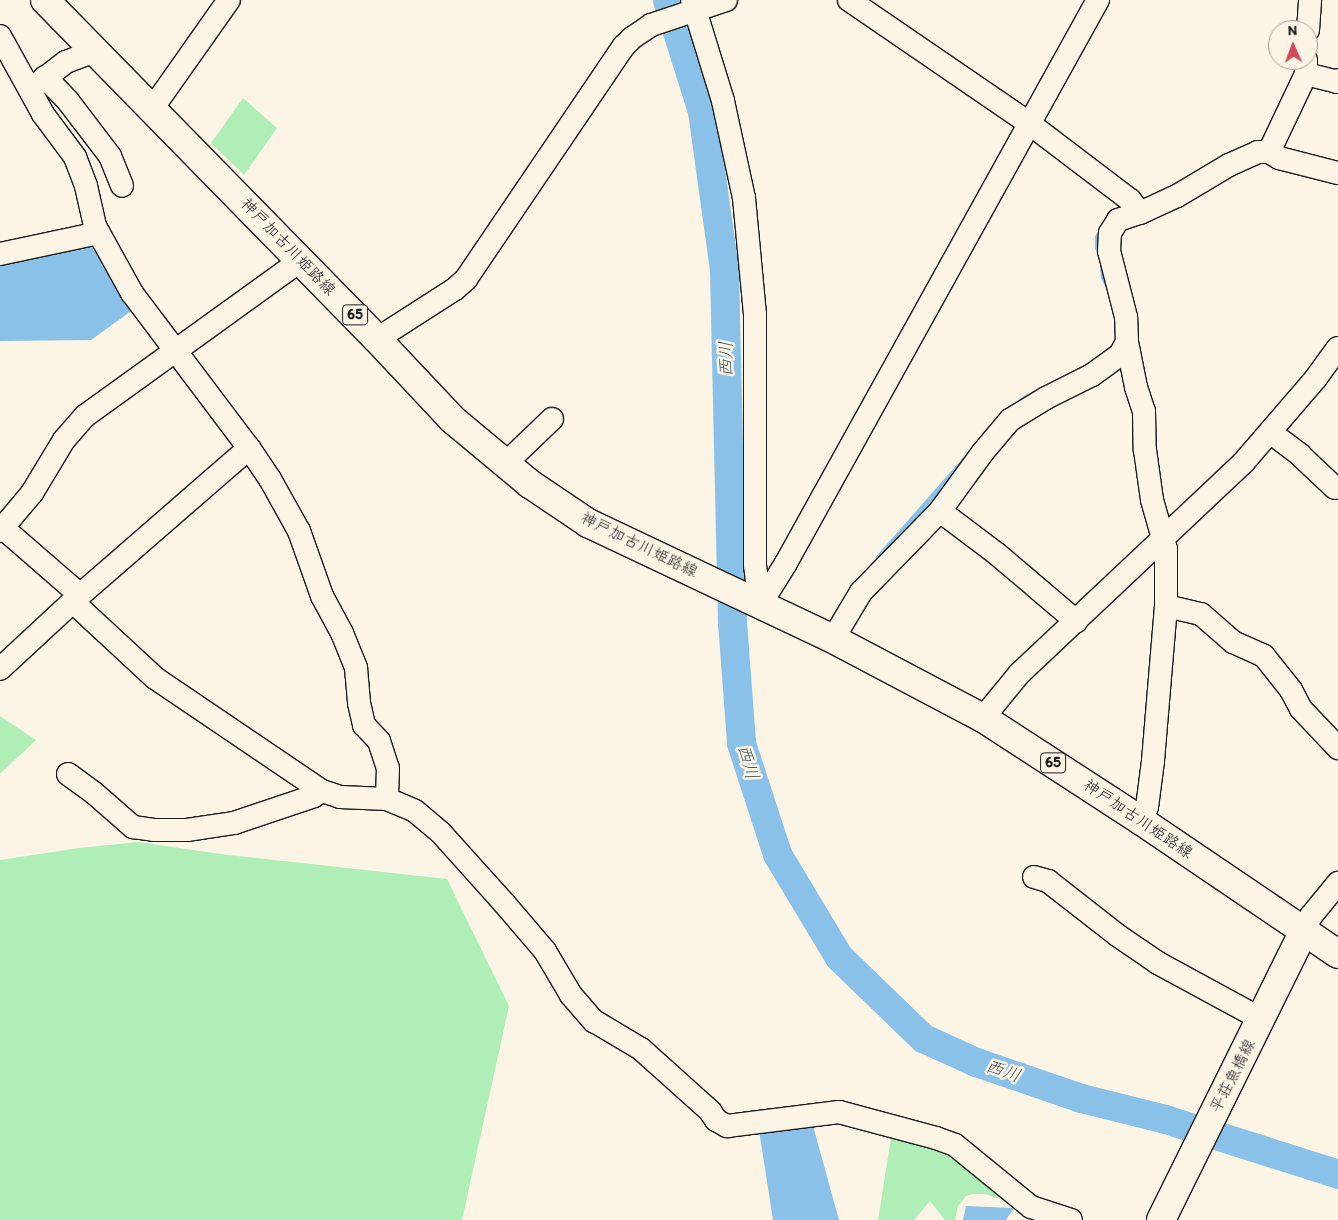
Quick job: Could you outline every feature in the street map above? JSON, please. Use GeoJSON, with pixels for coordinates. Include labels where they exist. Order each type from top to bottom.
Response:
{"type":"FeatureCollection","features":[{"type":"Feature","properties":{"kind":"main road","name":"神戸加古川姫路線"},"geometry":{"type":"LineString","coordinates":[[45,0],[378,338],[452,419],[530,484],[588,523],[833,639],[983,718],[1140,820],[1338,954]]}},
{"type":"Feature","properties":{"kind":"main road","name":"平荘魚橋線"},"geometry":{"type":"LineString","coordinates":[[1161,1220],[1304,931]]}},
{"type":"Feature","properties":{"kind":"street"},"geometry":{"type":"LineString","coordinates":[[152,108],[229,0]]}},
{"type":"Feature","properties":{"kind":"street"},"geometry":{"type":"LineString","coordinates":[[378,338],[455,290],[466,278],[624,46],[642,29],[651,24],[694,5],[726,0]]}},
{"type":"Feature","properties":{"kind":"street"},"geometry":{"type":"LineString","coordinates":[[849,0],[1030,124],[1130,200],[1140,213]]}},
{"type":"Feature","properties":{"kind":"street"},"geometry":{"type":"LineString","coordinates":[[755,602],[786,563],[1098,0]]}},
{"type":"Feature","properties":{"kind":"street"},"geometry":{"type":"LineString","coordinates":[[1309,20],[1310,0]]}},
{"type":"Feature","properties":{"kind":"street"},"geometry":{"type":"LineString","coordinates":[[694,5],[723,101],[744,198],[755,314],[755,602]]}},
{"type":"Feature","properties":{"kind":"street"},"geometry":{"type":"LineString","coordinates":[[0,36],[38,83],[68,102],[110,156],[122,186]]}},
{"type":"Feature","properties":{"kind":"street"},"geometry":{"type":"LineString","coordinates":[[38,83],[66,62],[95,51]]}},
{"type":"Feature","properties":{"kind":"street"},"geometry":{"type":"LineString","coordinates":[[1269,152],[1305,70]]}},
{"type":"Feature","properties":{"kind":"street"},"geometry":{"type":"LineString","coordinates":[[1313,70],[1338,80]]}},
{"type":"Feature","properties":{"kind":"street"},"geometry":{"type":"LineString","coordinates":[[38,83],[43,114],[75,157],[86,186],[95,226],[132,293],[249,448],[274,486],[299,531],[322,596],[342,633],[356,668],[359,703],[364,725],[379,742],[388,768],[387,799]]}},
{"type":"Feature","properties":{"kind":"street"},"geometry":{"type":"LineString","coordinates":[[1140,820],[1147,807],[1150,787],[1166,606],[1166,549],[1152,500],[1145,450],[1144,411],[1136,387],[1127,342],[1126,318],[1109,251],[1110,233],[1118,220],[1140,213],[1177,196],[1229,166],[1258,152],[1269,152],[1279,158],[1338,174]]}},
{"type":"Feature","properties":{"kind":"street"},"geometry":{"type":"LineString","coordinates":[[0,254],[99,233]]}},
{"type":"Feature","properties":{"kind":"street"},"geometry":{"type":"LineString","coordinates":[[301,260],[85,416],[64,440],[32,493],[5,519],[77,598],[155,678],[322,791],[340,797],[387,799],[415,811],[441,833],[504,902],[545,952],[571,995],[594,1021],[641,1049],[710,1111],[716,1120],[727,1126],[839,1112],[936,1138],[955,1145],[1031,1207],[1071,1220]]}},
{"type":"Feature","properties":{"kind":"street"},"geometry":{"type":"LineString","coordinates":[[833,639],[861,592],[940,511],[983,452],[1010,420],[1046,398],[1092,375],[1120,355],[1127,342]]}},
{"type":"Feature","properties":{"kind":"street"},"geometry":{"type":"LineString","coordinates":[[983,718],[1019,674],[1243,463],[1316,378],[1338,348]]}},
{"type":"Feature","properties":{"kind":"street"},"geometry":{"type":"LineString","coordinates":[[1316,378],[1338,382]]}},
{"type":"Feature","properties":{"kind":"street"},"geometry":{"type":"LineString","coordinates":[[505,464],[552,419]]}},
{"type":"Feature","properties":{"kind":"street"},"geometry":{"type":"LineString","coordinates":[[1270,432],[1300,455],[1335,488]]}},
{"type":"Feature","properties":{"kind":"street"},"geometry":{"type":"LineString","coordinates":[[0,669],[77,598],[249,448]]}},
{"type":"Feature","properties":{"kind":"street"},"geometry":{"type":"LineString","coordinates":[[940,511],[996,554],[1076,622]]}},
{"type":"Feature","properties":{"kind":"street"},"geometry":{"type":"LineString","coordinates":[[1166,606],[1201,614],[1233,642],[1264,656],[1291,690],[1301,709],[1338,748]]}},
{"type":"Feature","properties":{"kind":"street"},"geometry":{"type":"LineString","coordinates":[[68,774],[94,793],[133,827],[154,830],[187,830],[234,822],[314,796],[322,791]]}},
{"type":"Feature","properties":{"kind":"street"},"geometry":{"type":"LineString","coordinates":[[1034,877],[1048,880],[1117,935],[1158,964],[1261,1019]]}},
{"type":"Feature","properties":{"kind":"street"},"geometry":{"type":"LineString","coordinates":[[1304,931],[1311,916],[1338,884]]}},
{"type":"Feature","properties":{"kind":"green space"},"geometry":{"type":"Polygon","coordinates":[[[243,98],[277,128],[244,175],[211,143],[243,98]]]}},
{"type":"Feature","properties":{"kind":"green space"},"geometry":{"type":"Polygon","coordinates":[[[0,716],[36,740],[0,774],[0,716]]]}},
{"type":"Feature","properties":{"kind":"green space"},"geometry":{"type":"Polygon","coordinates":[[[138,842],[228,855],[447,879],[509,1006],[462,1220],[0,1220],[0,860],[79,848],[138,842]]]}},
{"type":"Feature","properties":{"kind":"green space"},"geometry":{"type":"Polygon","coordinates":[[[892,1132],[943,1149],[1006,1196],[995,1198],[986,1194],[973,1194],[966,1196],[958,1206],[955,1220],[945,1220],[930,1201],[914,1220],[878,1220],[892,1132]]]}},
{"type":"Feature","properties":{"kind":"water"},"geometry":{"type":"Polygon","coordinates":[[[98,242],[134,309],[91,340],[0,341],[0,262],[98,242]]]}},
{"type":"Feature","properties":{"kind":"water"},"geometry":{"type":"Polygon","coordinates":[[[813,1126],[839,1220],[773,1220],[759,1130],[813,1126]]]}},
{"type":"Feature","properties":{"kind":"water"},"geometry":{"type":"Polygon","coordinates":[[[966,1206],[1014,1208],[1006,1220],[963,1220],[966,1206]]]}},
{"type":"Feature","properties":{"kind":"waterway","name":"西川"},"geometry":{"type":"LineString","coordinates":[[667,0],[702,111],[724,270],[732,622],[741,743],[777,854],[839,957],[923,1038],[976,1062],[1081,1098],[1165,1119],[1338,1174]]}},
{"type":"Feature","properties":{"kind":"waterway"},"geometry":{"type":"LineString","coordinates":[[1100,256],[1097,247],[1097,237],[1104,224]]}},
{"type":"Feature","properties":{"kind":"waterway"},"geometry":{"type":"LineString","coordinates":[[1102,264],[1103,277],[1108,287]]}},
{"type":"Feature","properties":{"kind":"waterway"},"geometry":{"type":"LineString","coordinates":[[1021,400],[1037,391]]}},
{"type":"Feature","properties":{"kind":"waterway"},"geometry":{"type":"LineString","coordinates":[[878,557],[967,456]]}}]}
